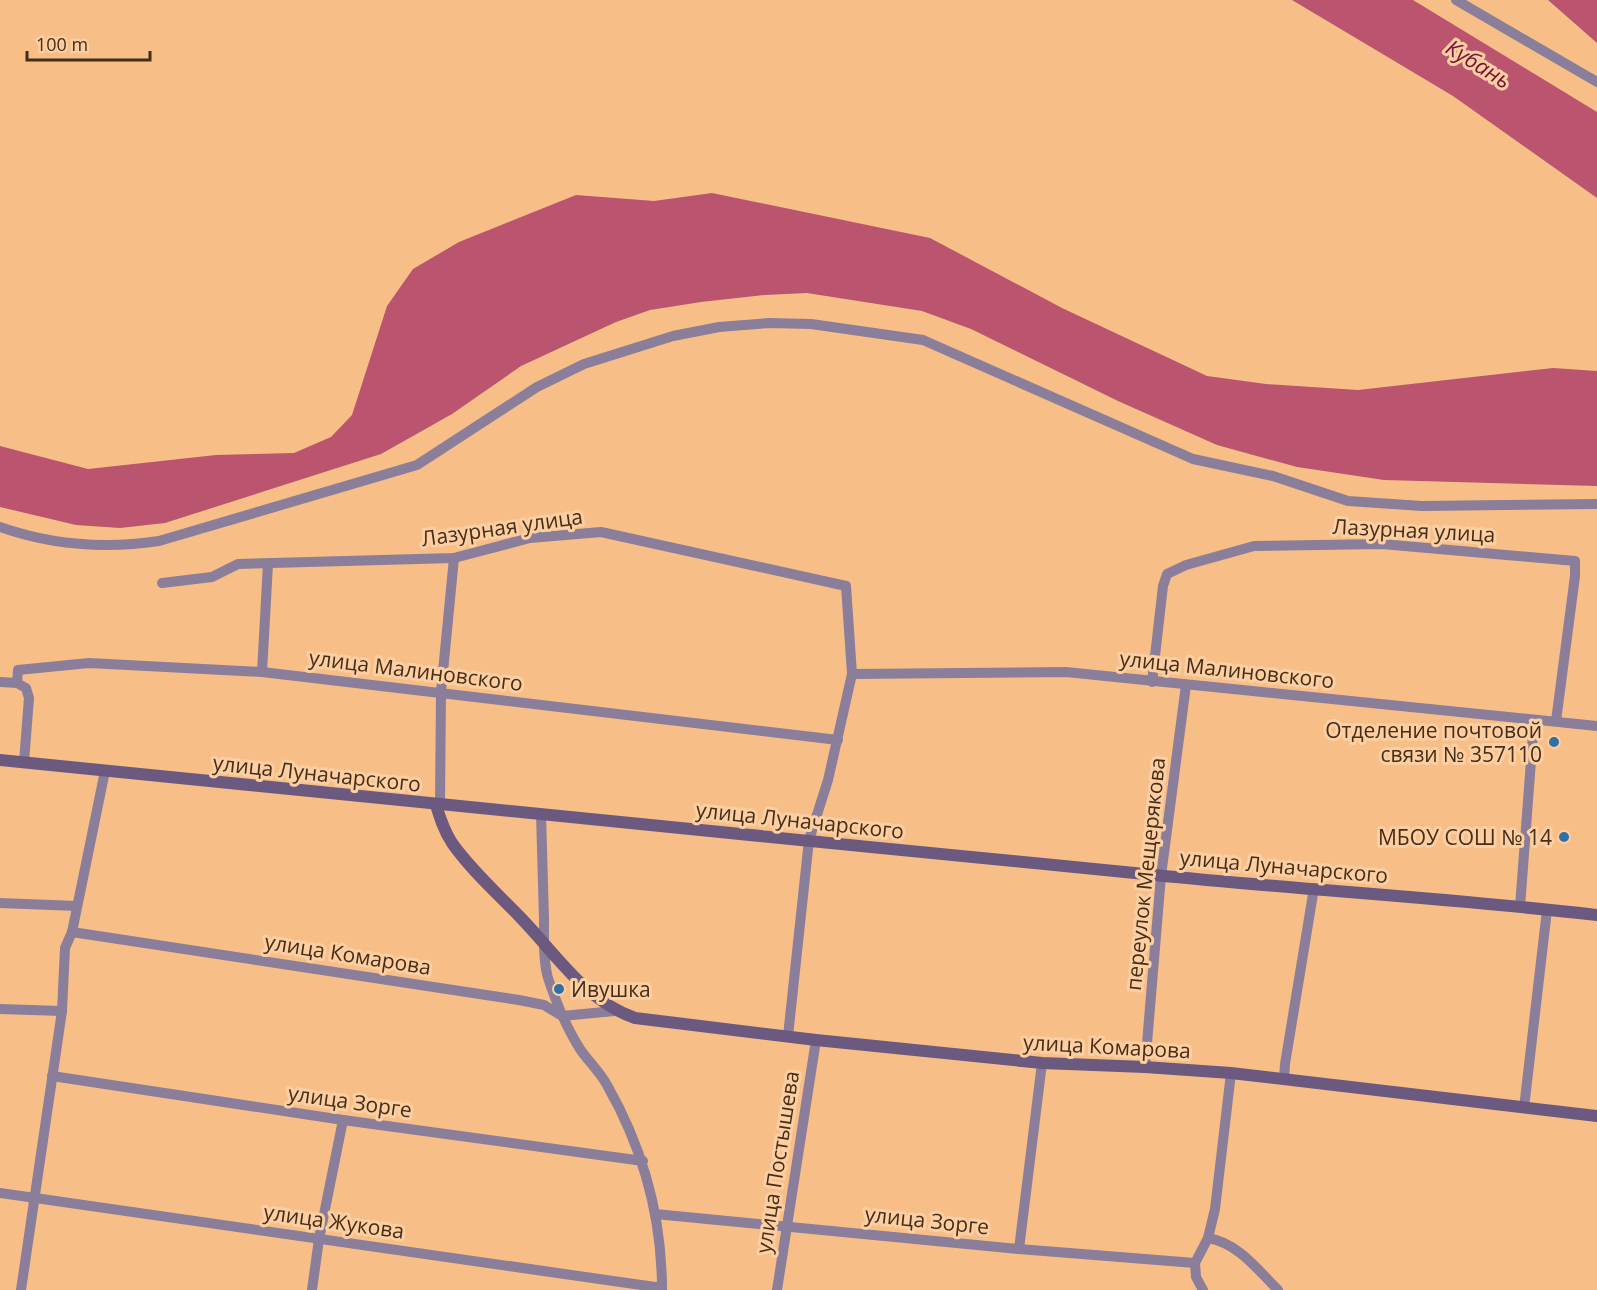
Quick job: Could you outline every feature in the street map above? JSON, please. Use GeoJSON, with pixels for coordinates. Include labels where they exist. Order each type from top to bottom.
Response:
{"type":"FeatureCollection","features":[{"type":"Feature","properties":{"kind":"street"},"geometry":{"type":"LineString","coordinates":[[1456,0],[1597,82]]}},
{"type":"Feature","properties":{"kind":"street"},"geometry":{"type":"LineString","coordinates":[[0,527],[52,541],[90,546],[129,546],[159,541],[417,465],[537,387],[584,364],[673,336],[719,327],[769,323],[811,324],[923,340],[1194,459],[1273,476],[1348,501],[1422,507],[1597,504]]}},
{"type":"Feature","properties":{"kind":"street","name":"Лазурная улица"},"geometry":{"type":"LineString","coordinates":[[162,583],[212,577],[238,564],[454,558],[530,538],[601,532],[846,586],[852,674]]}},
{"type":"Feature","properties":{"kind":"street","name":"Лазурная улица"},"geometry":{"type":"LineString","coordinates":[[1152,682],[1163,586],[1167,574],[1186,565],[1254,546],[1382,544],[1575,561],[1556,721]]}},
{"type":"Feature","properties":{"kind":"street"},"geometry":{"type":"LineString","coordinates":[[438,805],[441,692],[454,558]]}},
{"type":"Feature","properties":{"kind":"street"},"geometry":{"type":"LineString","coordinates":[[262,672],[268,564]]}},
{"type":"Feature","properties":{"kind":"street","name":"улица Малиновского"},"geometry":{"type":"LineString","coordinates":[[17,682],[18,670],[89,663],[262,672],[838,740]]}},
{"type":"Feature","properties":{"kind":"street","name":"улица Малиновского"},"geometry":{"type":"LineString","coordinates":[[852,674],[1066,672],[1597,726]]}},
{"type":"Feature","properties":{"kind":"street"},"geometry":{"type":"LineString","coordinates":[[788,1036],[809,840],[838,740],[852,674]]}},
{"type":"Feature","properties":{"kind":"street"},"geometry":{"type":"LineString","coordinates":[[0,682],[17,682],[26,688],[29,698],[24,762]]}},
{"type":"Feature","properties":{"kind":"street","name":"переулок Мещерякова"},"geometry":{"type":"LineString","coordinates":[[1145,1067],[1161,876],[1186,685]]}},
{"type":"Feature","properties":{"kind":"street"},"geometry":{"type":"LineString","coordinates":[[1520,907],[1534,721]]}},
{"type":"Feature","properties":{"kind":"street","name":"улица Луначарского"},"geometry":{"type":"LineString","coordinates":[[0,760],[1161,876],[1597,915]]}},
{"type":"Feature","properties":{"kind":"street"},"geometry":{"type":"LineString","coordinates":[[21,1290],[62,1011],[66,948],[72,932],[105,771]]}},
{"type":"Feature","properties":{"kind":"street","name":"улица Комарова"},"geometry":{"type":"LineString","coordinates":[[438,805],[442,826],[460,854],[544,942],[577,981],[615,1011],[635,1018],[816,1040],[1042,1063],[1231,1073],[1597,1116]]}},
{"type":"Feature","properties":{"kind":"street"},"geometry":{"type":"LineString","coordinates":[[541,814],[547,975],[562,1016],[580,1049],[611,1092],[627,1121],[643,1161],[661,1251],[662,1289]]}},
{"type":"Feature","properties":{"kind":"street"},"geometry":{"type":"LineString","coordinates":[[1284,1080],[1314,888]]}},
{"type":"Feature","properties":{"kind":"street"},"geometry":{"type":"LineString","coordinates":[[0,903],[77,906]]}},
{"type":"Feature","properties":{"kind":"street"},"geometry":{"type":"LineString","coordinates":[[1524,1108],[1547,910]]}},
{"type":"Feature","properties":{"kind":"street","name":"улица Комарова"},"geometry":{"type":"LineString","coordinates":[[72,932],[519,1000],[544,1005],[562,1016],[615,1011]]}},
{"type":"Feature","properties":{"kind":"street"},"geometry":{"type":"LineString","coordinates":[[0,1008],[62,1011]]}},
{"type":"Feature","properties":{"kind":"street","name":"улица Постышева"},"geometry":{"type":"LineString","coordinates":[[777,1290],[816,1040]]}},
{"type":"Feature","properties":{"kind":"street"},"geometry":{"type":"LineString","coordinates":[[1019,1249],[1042,1063]]}},
{"type":"Feature","properties":{"kind":"street"},"geometry":{"type":"LineString","coordinates":[[1203,1290],[1196,1277],[1195,1263],[1208,1238],[1215,1209],[1231,1073]]}},
{"type":"Feature","properties":{"kind":"street","name":"улица Зорге"},"geometry":{"type":"LineString","coordinates":[[52,1076],[343,1120],[643,1161]]}},
{"type":"Feature","properties":{"kind":"street"},"geometry":{"type":"LineString","coordinates":[[312,1290],[319,1239],[343,1120]]}},
{"type":"Feature","properties":{"kind":"street","name":"улица Жукова"},"geometry":{"type":"LineString","coordinates":[[0,1193],[662,1289]]}},
{"type":"Feature","properties":{"kind":"street","name":"улица Зорге"},"geometry":{"type":"LineString","coordinates":[[655,1214],[1019,1249],[1195,1263]]}},
{"type":"Feature","properties":{"kind":"street"},"geometry":{"type":"LineString","coordinates":[[1208,1238],[1221,1240],[1236,1249],[1278,1290]]}},
{"type":"Feature","properties":{"kind":"water","name":"Кубань"},"geometry":{"type":"Polygon","coordinates":[[[1292,0],[1413,0],[1597,112],[1597,198],[1453,96],[1292,0]]]}},
{"type":"Feature","properties":{"kind":"water"},"geometry":{"type":"Polygon","coordinates":[[[1548,0],[1597,0],[1597,43],[1548,0]]]}},
{"type":"Feature","properties":{"kind":"water"},"geometry":{"type":"Polygon","coordinates":[[[712,193],[930,238],[1062,308],[1207,376],[1266,384],[1358,390],[1553,368],[1597,371],[1597,486],[1384,480],[1297,467],[1217,445],[1118,401],[971,329],[922,311],[807,293],[701,302],[650,310],[616,322],[521,366],[452,414],[381,454],[165,523],[120,528],[76,525],[0,507],[0,446],[88,469],[216,455],[294,453],[331,437],[352,415],[387,306],[413,269],[459,242],[576,195],[654,201],[712,193]]]}},
{"type":"Feature","properties":{"kind":"place","name":"Отделение почтовой связи № 357110"},"geometry":{"type":"Point","coordinates":[1554,742]}},
{"type":"Feature","properties":{"kind":"place","name":"МБОУ СОШ № 14"},"geometry":{"type":"Point","coordinates":[1564,837]}},
{"type":"Feature","properties":{"kind":"place","name":"Ивушка"},"geometry":{"type":"Point","coordinates":[559,989]}}]}
